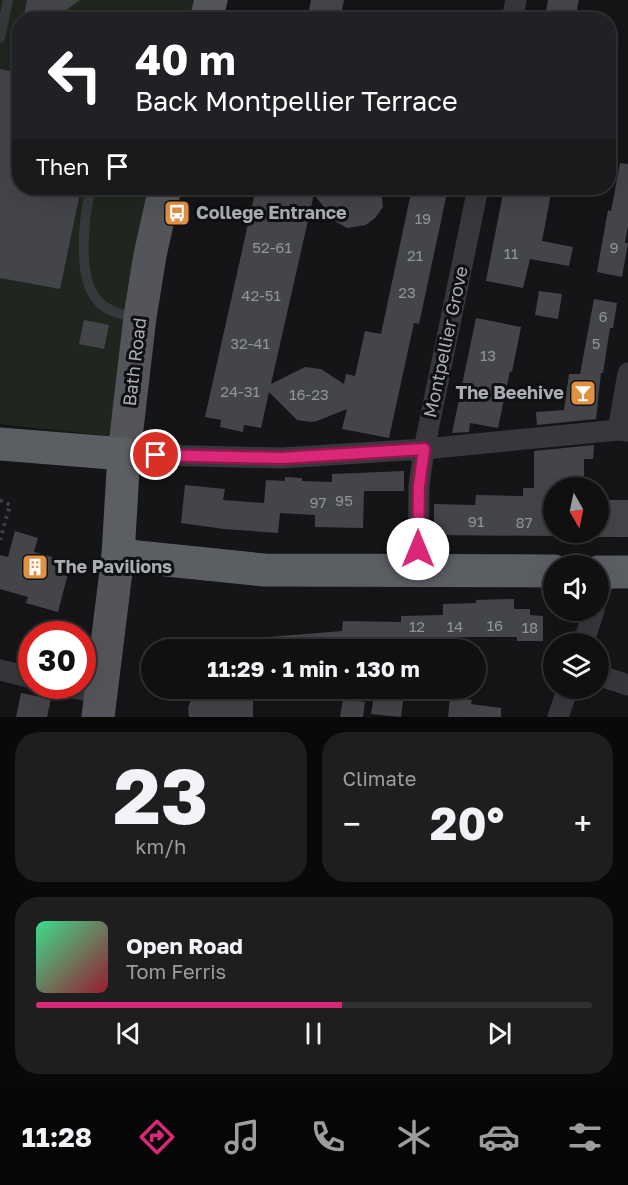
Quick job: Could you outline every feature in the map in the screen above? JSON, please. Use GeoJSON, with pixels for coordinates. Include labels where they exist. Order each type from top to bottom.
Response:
{"type":"FeatureCollection","features":[{"type":"Feature","properties":{"kind":"highway"},"geometry":{"type":"LineString","coordinates":[[0,444],[124,454]]}},
{"type":"Feature","properties":{"kind":"highway","name":"Bath Road"},"geometry":{"type":"LineString","coordinates":[[118,555],[124,454]]}},
{"type":"Feature","properties":{"kind":"highway"},"geometry":{"type":"LineString","coordinates":[[118,555],[264,570],[543,571]]}},
{"type":"Feature","properties":{"kind":"main road","name":"Bath Road"},"geometry":{"type":"LineString","coordinates":[[124,454],[140,317],[150,255],[163,195]]}},
{"type":"Feature","properties":{"kind":"main road","name":"Bath Road"},"geometry":{"type":"LineString","coordinates":[[100,706],[118,555]]}},
{"type":"Feature","properties":{"kind":"street","name":"Montpellier Grove"},"geometry":{"type":"LineString","coordinates":[[418,570],[419,486],[424,449],[477,195]]}},
{"type":"Feature","properties":{"kind":"street"},"geometry":{"type":"LineString","coordinates":[[156,455],[281,458],[424,449],[623,431],[628,373]]}},
{"type":"Feature","properties":{"kind":"street"},"geometry":{"type":"LineString","coordinates":[[0,670],[18,674]]}},
{"type":"Feature","properties":{"kind":"street"},"geometry":{"type":"LineString","coordinates":[[609,679],[628,685]]}},
{"type":"Feature","properties":{"kind":"street"},"geometry":{"type":"LineString","coordinates":[[558,717],[564,699]]}},
{"type":"Feature","properties":{"kind":"lane"},"geometry":{"type":"LineString","coordinates":[[0,38],[8,0]]}},
{"type":"Feature","properties":{"kind":"lane"},"geometry":{"type":"LineString","coordinates":[[89,195],[86,209],[83,255],[89,285],[98,302],[118,314],[140,317]]}},
{"type":"Feature","properties":{"kind":"path"},"geometry":{"type":"LineString","coordinates":[[0,500],[10,505],[0,540]]}},
{"type":"Feature","properties":{"kind":"shaded area"},"geometry":{"type":"Polygon","coordinates":[[[0,0],[211,0],[208,12],[12,12],[12,195],[164,195],[117,437],[0,424],[0,0]]]}},
{"type":"Feature","properties":{"kind":"building"},"geometry":{"type":"Polygon","coordinates":[[[27,0],[80,0],[64,12],[25,12],[27,0]]]}},
{"type":"Feature","properties":{"kind":"building"},"geometry":{"type":"Polygon","coordinates":[[[311,0],[344,0],[342,12],[309,12],[311,0]]]}},
{"type":"Feature","properties":{"kind":"building"},"geometry":{"type":"Polygon","coordinates":[[[548,0],[579,0],[577,12],[546,12],[548,0]]]}},
{"type":"Feature","properties":{"kind":"building"},"geometry":{"type":"Polygon","coordinates":[[[0,69],[12,71],[12,195],[80,195],[60,289],[0,278],[0,69]]]}},
{"type":"Feature","properties":{"kind":"building"},"geometry":{"type":"Polygon","coordinates":[[[620,163],[628,164],[628,226],[625,243],[628,243],[622,277],[597,272],[608,210],[611,211],[614,195],[616,195],[620,163]]]}},
{"type":"Feature","properties":{"kind":"building"},"geometry":{"type":"Polygon","coordinates":[[[254,195],[314,195],[271,384],[305,367],[321,369],[344,384],[346,374],[355,376],[365,331],[381,334],[411,195],[447,195],[419,324],[414,323],[389,438],[342,429],[347,409],[317,421],[297,420],[269,392],[261,428],[244,425],[243,432],[220,427],[221,420],[205,417],[254,195]]]}},
{"type":"Feature","properties":{"kind":"building"},"geometry":{"type":"Polygon","coordinates":[[[315,195],[382,195],[383,207],[366,225],[347,228],[333,220],[315,195]]]}},
{"type":"Feature","properties":{"kind":"building"},"geometry":{"type":"Polygon","coordinates":[[[503,195],[551,195],[542,241],[573,247],[569,266],[530,259],[523,288],[486,281],[503,195]]]}},
{"type":"Feature","properties":{"kind":"building"},"geometry":{"type":"Polygon","coordinates":[[[539,291],[562,294],[558,319],[535,315],[539,291]]]}},
{"type":"Feature","properties":{"kind":"building"},"geometry":{"type":"Polygon","coordinates":[[[594,299],[617,303],[613,328],[610,328],[603,373],[601,373],[596,419],[537,425],[536,412],[564,410],[569,374],[580,374],[594,299]]]}},
{"type":"Feature","properties":{"kind":"building"},"geometry":{"type":"Polygon","coordinates":[[[476,318],[521,327],[512,372],[510,371],[498,428],[470,423],[469,432],[452,433],[476,318]]]}},
{"type":"Feature","properties":{"kind":"building"},"geometry":{"type":"Polygon","coordinates":[[[84,320],[109,325],[104,349],[79,344],[84,320]]]}},
{"type":"Feature","properties":{"kind":"building"},"geometry":{"type":"Polygon","coordinates":[[[594,445],[593,459],[584,459],[584,477],[543,477],[543,536],[434,535],[434,504],[475,505],[476,495],[523,496],[523,488],[534,488],[534,451],[594,445]]]}},
{"type":"Feature","properties":{"kind":"building"},"geometry":{"type":"Polygon","coordinates":[[[404,471],[404,491],[364,491],[363,528],[315,527],[315,515],[280,513],[278,533],[181,523],[185,485],[225,489],[223,500],[264,503],[266,480],[285,481],[285,477],[302,478],[302,481],[332,482],[332,474],[404,471]]]}},
{"type":"Feature","properties":{"kind":"building"},"geometry":{"type":"Polygon","coordinates":[[[609,500],[628,500],[628,537],[609,537],[609,500]]]}},
{"type":"Feature","properties":{"kind":"building","name":"The Pavilions"},"geometry":{"type":"Polygon","coordinates":[[[15,531],[38,538],[34,552],[71,562],[58,612],[26,603],[28,597],[0,589],[0,555],[8,557],[15,531]]]}},
{"type":"Feature","properties":{"kind":"building"},"geometry":{"type":"Polygon","coordinates":[[[514,599],[514,609],[530,609],[530,615],[543,616],[543,641],[517,641],[517,637],[256,639],[342,631],[343,621],[401,622],[401,616],[443,615],[443,604],[476,603],[476,600],[514,599]]]}},
{"type":"Feature","properties":{"kind":"building"},"geometry":{"type":"Polygon","coordinates":[[[20,699],[51,699],[47,717],[16,717],[20,699]]]}},
{"type":"Feature","properties":{"kind":"building"},"geometry":{"type":"Polygon","coordinates":[[[191,699],[253,699],[253,717],[189,717],[188,708],[191,699]]]}},
{"type":"Feature","properties":{"kind":"building"},"geometry":{"type":"Polygon","coordinates":[[[343,699],[365,702],[363,717],[340,717],[343,699]]]}},
{"type":"Feature","properties":{"kind":"building"},"geometry":{"type":"Polygon","coordinates":[[[373,699],[403,699],[401,717],[371,714],[373,699]]]}},
{"type":"Feature","properties":{"kind":"building"},"geometry":{"type":"Polygon","coordinates":[[[450,699],[472,700],[471,704],[501,708],[501,717],[448,717],[450,699]]]}},
{"type":"Feature","properties":{"kind":"place","name":"College Entrance"},"geometry":{"type":"Point","coordinates":[177,213]}},
{"type":"Feature","properties":{"kind":"place","name":"The Beehive"},"geometry":{"type":"Point","coordinates":[583,393]}},
{"type":"Feature","properties":{"kind":"place","name":"The Pavilions"},"geometry":{"type":"Point","coordinates":[35,567]}},
{"type":"Feature","properties":{"kind":"route"},"geometry":{"type":"LineString","coordinates":[[156,455],[281,458],[424,449],[419,486],[418,549]]}}]}
